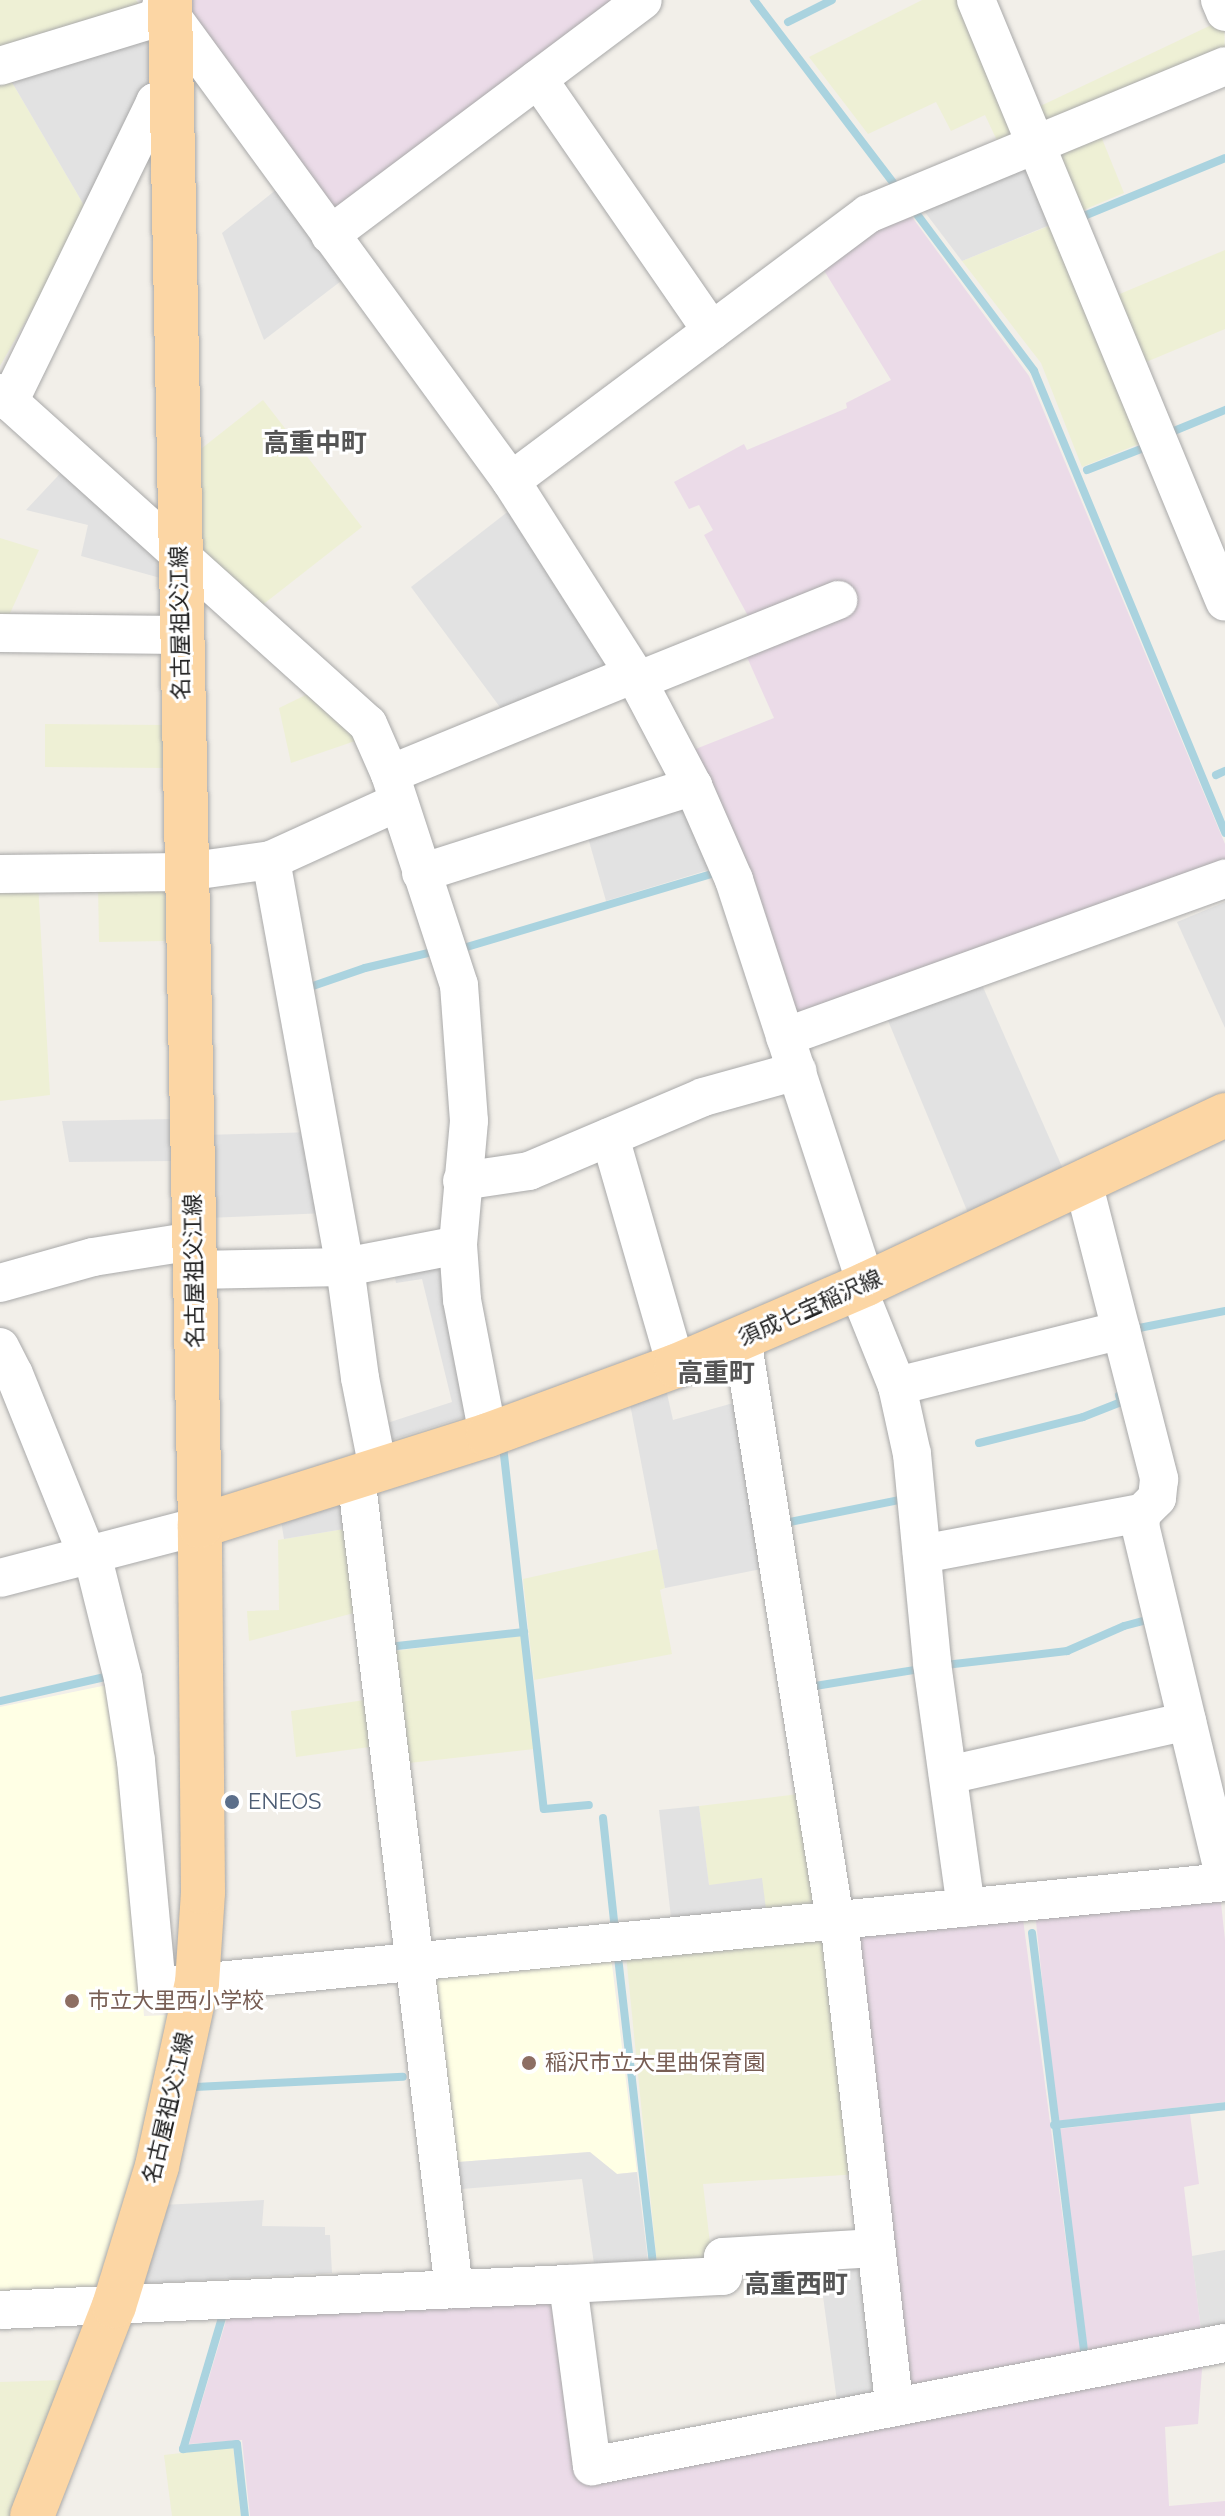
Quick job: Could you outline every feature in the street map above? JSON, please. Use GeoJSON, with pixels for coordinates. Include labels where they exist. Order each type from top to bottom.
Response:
{"type":"FeatureCollection","features":[{"type":"Feature","properties":{"kind":"main road","name":"名古屋祖父江線"},"geometry":{"type":"LineString","coordinates":[[32,2516],[114,2306],[157,2166],[197,1983],[203,1892],[200,1526],[178,551],[172,100],[164,5]]}},
{"type":"Feature","properties":{"kind":"main road","name":"須成七宝稲沢線"},"geometry":{"type":"LineString","coordinates":[[200,1526],[488,1435],[676,1366],[861,1286],[1225,1115]]}},
{"type":"Feature","properties":{"kind":"street"},"geometry":{"type":"LineString","coordinates":[[330,235],[643,0]]}},
{"type":"Feature","properties":{"kind":"street"},"geometry":{"type":"LineString","coordinates":[[976,0],[1225,602]]}},
{"type":"Feature","properties":{"kind":"street"},"geometry":{"type":"LineString","coordinates":[[1220,0],[1225,12]]}},
{"type":"Feature","properties":{"kind":"street"},"geometry":{"type":"LineString","coordinates":[[0,66],[164,5],[511,481],[635,678],[693,786],[734,880],[791,1054],[861,1286],[897,1386],[912,1454],[966,1908]]}},
{"type":"Feature","properties":{"kind":"street"},"geometry":{"type":"LineString","coordinates":[[511,481],[868,214],[1225,66]]}},
{"type":"Feature","properties":{"kind":"street"},"geometry":{"type":"LineString","coordinates":[[538,79],[712,331]]}},
{"type":"Feature","properties":{"kind":"street"},"geometry":{"type":"LineString","coordinates":[[172,100],[155,102],[5,398],[368,724],[394,788],[459,985],[469,1121],[458,1245],[462,1300],[488,1435]]}},
{"type":"Feature","properties":{"kind":"street"},"geometry":{"type":"LineString","coordinates":[[0,874],[185,872],[271,860],[394,788],[635,678],[838,600]]}},
{"type":"Feature","properties":{"kind":"street"},"geometry":{"type":"LineString","coordinates":[[0,633],[180,635]]}},
{"type":"Feature","properties":{"kind":"street"},"geometry":{"type":"LineString","coordinates":[[421,873],[693,786]]}},
{"type":"Feature","properties":{"kind":"street"},"geometry":{"type":"LineString","coordinates":[[271,860],[345,1267],[360,1378],[414,1962],[454,2289]]}},
{"type":"Feature","properties":{"kind":"street"},"geometry":{"type":"LineString","coordinates":[[462,1181],[529,1171],[703,1097],[791,1054],[1225,879]]}},
{"type":"Feature","properties":{"kind":"street"},"geometry":{"type":"LineString","coordinates":[[610,1137],[676,1366]]}},
{"type":"Feature","properties":{"kind":"street"},"geometry":{"type":"LineString","coordinates":[[922,1554],[1142,1513],[1157,1498],[1159,1479],[1083,1182]]}},
{"type":"Feature","properties":{"kind":"street"},"geometry":{"type":"LineString","coordinates":[[0,1283],[93,1257],[194,1255],[345,1267],[458,1245]]}},
{"type":"Feature","properties":{"kind":"street"},"geometry":{"type":"LineString","coordinates":[[897,1386],[1121,1330]]}},
{"type":"Feature","properties":{"kind":"street"},"geometry":{"type":"LineString","coordinates":[[742,1338],[837,1920],[894,2406]]}},
{"type":"Feature","properties":{"kind":"street"},"geometry":{"type":"LineString","coordinates":[[0,1347],[89,1555],[123,1678],[134,1747],[157,1987],[1225,1880],[1140,1525],[1142,1513]]}},
{"type":"Feature","properties":{"kind":"street"},"geometry":{"type":"LineString","coordinates":[[0,1578],[200,1526]]}},
{"type":"Feature","properties":{"kind":"street"},"geometry":{"type":"LineString","coordinates":[[948,1775],[1187,1721]]}},
{"type":"Feature","properties":{"kind":"street"},"geometry":{"type":"LineString","coordinates":[[0,2310],[723,2276],[723,2257],[876,2248]]}},
{"type":"Feature","properties":{"kind":"street"},"geometry":{"type":"LineString","coordinates":[[568,2284],[592,2466],[1225,2343]]}},
{"type":"Feature","properties":{"kind":"shaded area"},"geometry":{"type":"Polygon","coordinates":[[[0,0],[136,0],[145,11],[0,61],[0,0]]]}},
{"type":"Feature","properties":{"kind":"shaded area"},"geometry":{"type":"Polygon","coordinates":[[[189,0],[624,0],[338,212],[195,28],[189,0]]]}},
{"type":"Feature","properties":{"kind":"shaded area"},"geometry":{"type":"Polygon","coordinates":[[[922,0],[970,0],[1028,140],[1002,151],[985,115],[951,131],[936,102],[868,134],[809,57],[922,0]]]}},
{"type":"Feature","properties":{"kind":"shaded area"},"geometry":{"type":"Polygon","coordinates":[[[1224,19],[1225,59],[1042,135],[1032,110],[1224,19]]]}},
{"type":"Feature","properties":{"kind":"shaded area"},"geometry":{"type":"Polygon","coordinates":[[[154,29],[153,78],[88,212],[6,72],[154,29]]]}},
{"type":"Feature","properties":{"kind":"shaded area"},"geometry":{"type":"Polygon","coordinates":[[[6,72],[88,212],[0,366],[0,74],[6,72]]]}},
{"type":"Feature","properties":{"kind":"shaded area"},"geometry":{"type":"Polygon","coordinates":[[[1098,129],[1124,193],[1074,214],[1048,149],[1098,129]]]}},
{"type":"Feature","properties":{"kind":"shaded area"},"geometry":{"type":"Polygon","coordinates":[[[1035,155],[1062,220],[962,261],[918,203],[1035,155]]]}},
{"type":"Feature","properties":{"kind":"shaded area"},"geometry":{"type":"Polygon","coordinates":[[[277,189],[345,278],[264,340],[222,233],[277,189]]]}},
{"type":"Feature","properties":{"kind":"shaded area"},"geometry":{"type":"Polygon","coordinates":[[[909,213],[1029,376],[1225,844],[1225,867],[789,1021],[688,752],[774,718],[742,646],[760,638],[704,535],[713,530],[699,505],[689,509],[674,482],[744,444],[747,450],[847,408],[846,403],[891,380],[817,259],[909,213]]]}},
{"type":"Feature","properties":{"kind":"shaded area"},"geometry":{"type":"Polygon","coordinates":[[[1056,223],[1146,441],[1082,467],[1041,363],[962,261],[1056,223]]]}},
{"type":"Feature","properties":{"kind":"shaded area"},"geometry":{"type":"Polygon","coordinates":[[[1225,250],[1225,329],[1139,365],[1110,298],[1225,250]]]}},
{"type":"Feature","properties":{"kind":"shaded area"},"geometry":{"type":"Polygon","coordinates":[[[263,400],[362,527],[256,610],[201,561],[192,456],[263,400]]]}},
{"type":"Feature","properties":{"kind":"shaded area"},"geometry":{"type":"Polygon","coordinates":[[[70,463],[164,546],[164,579],[81,556],[88,525],[26,510],[70,463]]]}},
{"type":"Feature","properties":{"kind":"shaded area"},"geometry":{"type":"Polygon","coordinates":[[[515,506],[617,667],[508,718],[411,587],[515,506]]]}},
{"type":"Feature","properties":{"kind":"shaded area"},"geometry":{"type":"Polygon","coordinates":[[[0,538],[39,550],[6,622],[0,622],[0,538]]]}},
{"type":"Feature","properties":{"kind":"shaded area"},"geometry":{"type":"Polygon","coordinates":[[[316,690],[361,739],[291,763],[279,708],[316,690]]]}},
{"type":"Feature","properties":{"kind":"shaded area"},"geometry":{"type":"Polygon","coordinates":[[[45,724],[168,725],[168,768],[45,767],[45,724]]]}},
{"type":"Feature","properties":{"kind":"shaded area"},"geometry":{"type":"Polygon","coordinates":[[[686,794],[715,868],[606,901],[585,827],[686,794]]]}},
{"type":"Feature","properties":{"kind":"shaded area"},"geometry":{"type":"Polygon","coordinates":[[[168,882],[168,941],[99,942],[98,884],[168,882]]]}},
{"type":"Feature","properties":{"kind":"shaded area"},"geometry":{"type":"Polygon","coordinates":[[[0,883],[38,883],[50,1095],[0,1101],[0,883]]]}},
{"type":"Feature","properties":{"kind":"shaded area"},"geometry":{"type":"Polygon","coordinates":[[[1225,902],[1225,1028],[1177,922],[1225,902]]]}},
{"type":"Feature","properties":{"kind":"shaded area"},"geometry":{"type":"Polygon","coordinates":[[[979,978],[1063,1169],[968,1213],[884,1011],[979,978]]]}},
{"type":"Feature","properties":{"kind":"shaded area"},"geometry":{"type":"Polygon","coordinates":[[[172,1119],[173,1161],[69,1162],[62,1121],[172,1119]]]}},
{"type":"Feature","properties":{"kind":"shaded area"},"geometry":{"type":"Polygon","coordinates":[[[315,1132],[328,1213],[207,1218],[205,1135],[315,1132]]]}},
{"type":"Feature","properties":{"kind":"shaded area"},"geometry":{"type":"Polygon","coordinates":[[[449,1255],[468,1416],[388,1441],[384,1424],[452,1402],[422,1279],[396,1283],[392,1264],[449,1255]]]}},
{"type":"Feature","properties":{"kind":"shaded area"},"geometry":{"type":"Polygon","coordinates":[[[666,1389],[673,1420],[744,1400],[771,1567],[665,1588],[630,1404],[666,1389]]]}},
{"type":"Feature","properties":{"kind":"shaded area"},"geometry":{"type":"Polygon","coordinates":[[[353,1492],[356,1527],[284,1539],[280,1514],[353,1492]]]}},
{"type":"Feature","properties":{"kind":"shaded area"},"geometry":{"type":"Polygon","coordinates":[[[356,1527],[365,1610],[249,1641],[247,1611],[279,1610],[278,1540],[356,1527]]]}},
{"type":"Feature","properties":{"kind":"shaded area"},"geometry":{"type":"Polygon","coordinates":[[[658,1549],[665,1588],[660,1590],[672,1654],[534,1680],[523,1579],[658,1549]]]}},
{"type":"Feature","properties":{"kind":"shaded area"},"geometry":{"type":"Polygon","coordinates":[[[521,1636],[534,1749],[400,1764],[386,1652],[521,1636]]]}},
{"type":"Feature","properties":{"kind":"shaded area","name":"市立大里西小学校"},"geometry":{"type":"Polygon","coordinates":[[[117,1683],[144,2016],[169,2015],[140,2164],[103,2289],[0,2294],[0,1707],[117,1683]]]}},
{"type":"Feature","properties":{"kind":"shaded area"},"geometry":{"type":"Polygon","coordinates":[[[378,1698],[384,1745],[296,1757],[291,1711],[378,1698]]]}},
{"type":"Feature","properties":{"kind":"shaded area"},"geometry":{"type":"Polygon","coordinates":[[[807,1793],[827,1912],[767,1917],[709,1885],[699,1806],[807,1793]]]}},
{"type":"Feature","properties":{"kind":"shaded area"},"geometry":{"type":"Polygon","coordinates":[[[699,1806],[709,1885],[762,1878],[767,1917],[672,1927],[659,1810],[699,1806]]]}},
{"type":"Feature","properties":{"kind":"shaded area"},"geometry":{"type":"Polygon","coordinates":[[[1220,1894],[1225,1940],[1225,2102],[1057,2121],[1035,1912],[1220,1894]]]}},
{"type":"Feature","properties":{"kind":"shaded area"},"geometry":{"type":"Polygon","coordinates":[[[1022,1912],[1082,2362],[899,2397],[845,1931],[1022,1912]]]}},
{"type":"Feature","properties":{"kind":"shaded area"},"geometry":{"type":"Polygon","coordinates":[[[834,1932],[860,2174],[703,2184],[712,2260],[657,2263],[626,1955],[834,1932]]]}},
{"type":"Feature","properties":{"kind":"shaded area","name":"稲沢市立大里曲保育園"},"geometry":{"type":"Polygon","coordinates":[[[611,1956],[637,2172],[617,2174],[589,2152],[446,2163],[424,1974],[611,1956]]]}},
{"type":"Feature","properties":{"kind":"shaded area"},"geometry":{"type":"Polygon","coordinates":[[[1190,2114],[1199,2184],[1184,2187],[1202,2338],[1089,2360],[1058,2129],[1190,2114]]]}},
{"type":"Feature","properties":{"kind":"shaded area"},"geometry":{"type":"Polygon","coordinates":[[[590,2152],[617,2174],[637,2172],[648,2261],[594,2264],[582,2179],[450,2190],[446,2163],[590,2152]]]}},
{"type":"Feature","properties":{"kind":"shaded area"},"geometry":{"type":"Polygon","coordinates":[[[264,2200],[262,2226],[325,2227],[325,2235],[330,2235],[332,2273],[135,2284],[161,2205],[264,2200]]]}},
{"type":"Feature","properties":{"kind":"shaded area"},"geometry":{"type":"Polygon","coordinates":[[[1225,2250],[1225,2335],[1202,2338],[1192,2256],[1225,2250]]]}},
{"type":"Feature","properties":{"kind":"shaded area"},"geometry":{"type":"Polygon","coordinates":[[[869,2263],[888,2401],[838,2409],[819,2266],[869,2263]]]}},
{"type":"Feature","properties":{"kind":"shaded area"},"geometry":{"type":"Polygon","coordinates":[[[563,2294],[586,2475],[1203,2356],[1198,2424],[1165,2427],[1169,2506],[1225,2501],[1225,2516],[250,2516],[242,2440],[189,2444],[229,2311],[563,2294]]]}},
{"type":"Feature","properties":{"kind":"shaded area"},"geometry":{"type":"Polygon","coordinates":[[[65,2380],[13,2516],[0,2516],[0,2382],[65,2380]]]}},
{"type":"Feature","properties":{"kind":"shaded area"},"geometry":{"type":"Polygon","coordinates":[[[233,2447],[241,2516],[172,2516],[164,2455],[233,2447]]]}},
{"type":"Feature","properties":{"kind":"waterway"},"geometry":{"type":"LineString","coordinates":[[754,0],[897,188]]}},
{"type":"Feature","properties":{"kind":"waterway"},"geometry":{"type":"LineString","coordinates":[[788,22],[832,0]]}},
{"type":"Feature","properties":{"kind":"waterway"},"geometry":{"type":"LineString","coordinates":[[1079,218],[1225,158]]}},
{"type":"Feature","properties":{"kind":"waterway"},"geometry":{"type":"LineString","coordinates":[[913,209],[1034,371],[1225,833]]}},
{"type":"Feature","properties":{"kind":"waterway"},"geometry":{"type":"LineString","coordinates":[[1169,433],[1225,410]]}},
{"type":"Feature","properties":{"kind":"waterway"},"geometry":{"type":"LineString","coordinates":[[1087,470],[1151,445]]}},
{"type":"Feature","properties":{"kind":"waterway"},"geometry":{"type":"LineString","coordinates":[[1216,775],[1225,771]]}},
{"type":"Feature","properties":{"kind":"waterway"},"geometry":{"type":"LineString","coordinates":[[460,949],[715,873]]}},
{"type":"Feature","properties":{"kind":"waterway"},"geometry":{"type":"LineString","coordinates":[[307,988],[365,968],[437,951]]}},
{"type":"Feature","properties":{"kind":"waterway"},"geometry":{"type":"LineString","coordinates":[[1134,1329],[1225,1311]]}},
{"type":"Feature","properties":{"kind":"waterway"},"geometry":{"type":"LineString","coordinates":[[979,1443],[1083,1417],[1121,1402],[1119,1395]]}},
{"type":"Feature","properties":{"kind":"waterway"},"geometry":{"type":"LineString","coordinates":[[503,1446],[544,1809],[589,1805]]}},
{"type":"Feature","properties":{"kind":"waterway"},"geometry":{"type":"LineString","coordinates":[[785,1523],[904,1499]]}},
{"type":"Feature","properties":{"kind":"waterway"},"geometry":{"type":"LineString","coordinates":[[945,1665],[1067,1651],[1124,1626],[1150,1619]]}},
{"type":"Feature","properties":{"kind":"waterway"},"geometry":{"type":"LineString","coordinates":[[388,1647],[524,1632]]}},
{"type":"Feature","properties":{"kind":"waterway"},"geometry":{"type":"LineString","coordinates":[[809,1687],[920,1669]]}},
{"type":"Feature","properties":{"kind":"waterway"},"geometry":{"type":"LineString","coordinates":[[0,1701],[109,1676]]}},
{"type":"Feature","properties":{"kind":"waterway"},"geometry":{"type":"LineString","coordinates":[[603,1818],[615,1931]]}},
{"type":"Feature","properties":{"kind":"waterway"},"geometry":{"type":"LineString","coordinates":[[1032,1933],[1085,2359]]}},
{"type":"Feature","properties":{"kind":"waterway"},"geometry":{"type":"LineString","coordinates":[[618,1957],[653,2265]]}},
{"type":"Feature","properties":{"kind":"waterway"},"geometry":{"type":"LineString","coordinates":[[195,2087],[403,2077]]}},
{"type":"Feature","properties":{"kind":"waterway"},"geometry":{"type":"LineString","coordinates":[[1054,2125],[1225,2106]]}},
{"type":"Feature","properties":{"kind":"waterway"},"geometry":{"type":"LineString","coordinates":[[224,2311],[183,2449],[237,2444],[245,2516]]}},
{"type":"Feature","properties":{"kind":"place","name":"ENEOS"},"geometry":{"type":"Point","coordinates":[232,1802]}},
{"type":"Feature","properties":{"kind":"place","name":"市立大里西小学校"},"geometry":{"type":"Point","coordinates":[72,2001]}},
{"type":"Feature","properties":{"kind":"place","name":"稲沢市立大里曲保育園"},"geometry":{"type":"Point","coordinates":[529,2063]}},
{"type":"Feature","properties":{"kind":"district","name":"高重中町"},"geometry":{"type":"Point","coordinates":[315,444]}},
{"type":"Feature","properties":{"kind":"district","name":"高重町"},"geometry":{"type":"Point","coordinates":[716,1374]}},
{"type":"Feature","properties":{"kind":"district","name":"高重西町"},"geometry":{"type":"Point","coordinates":[796,2285]}}]}
